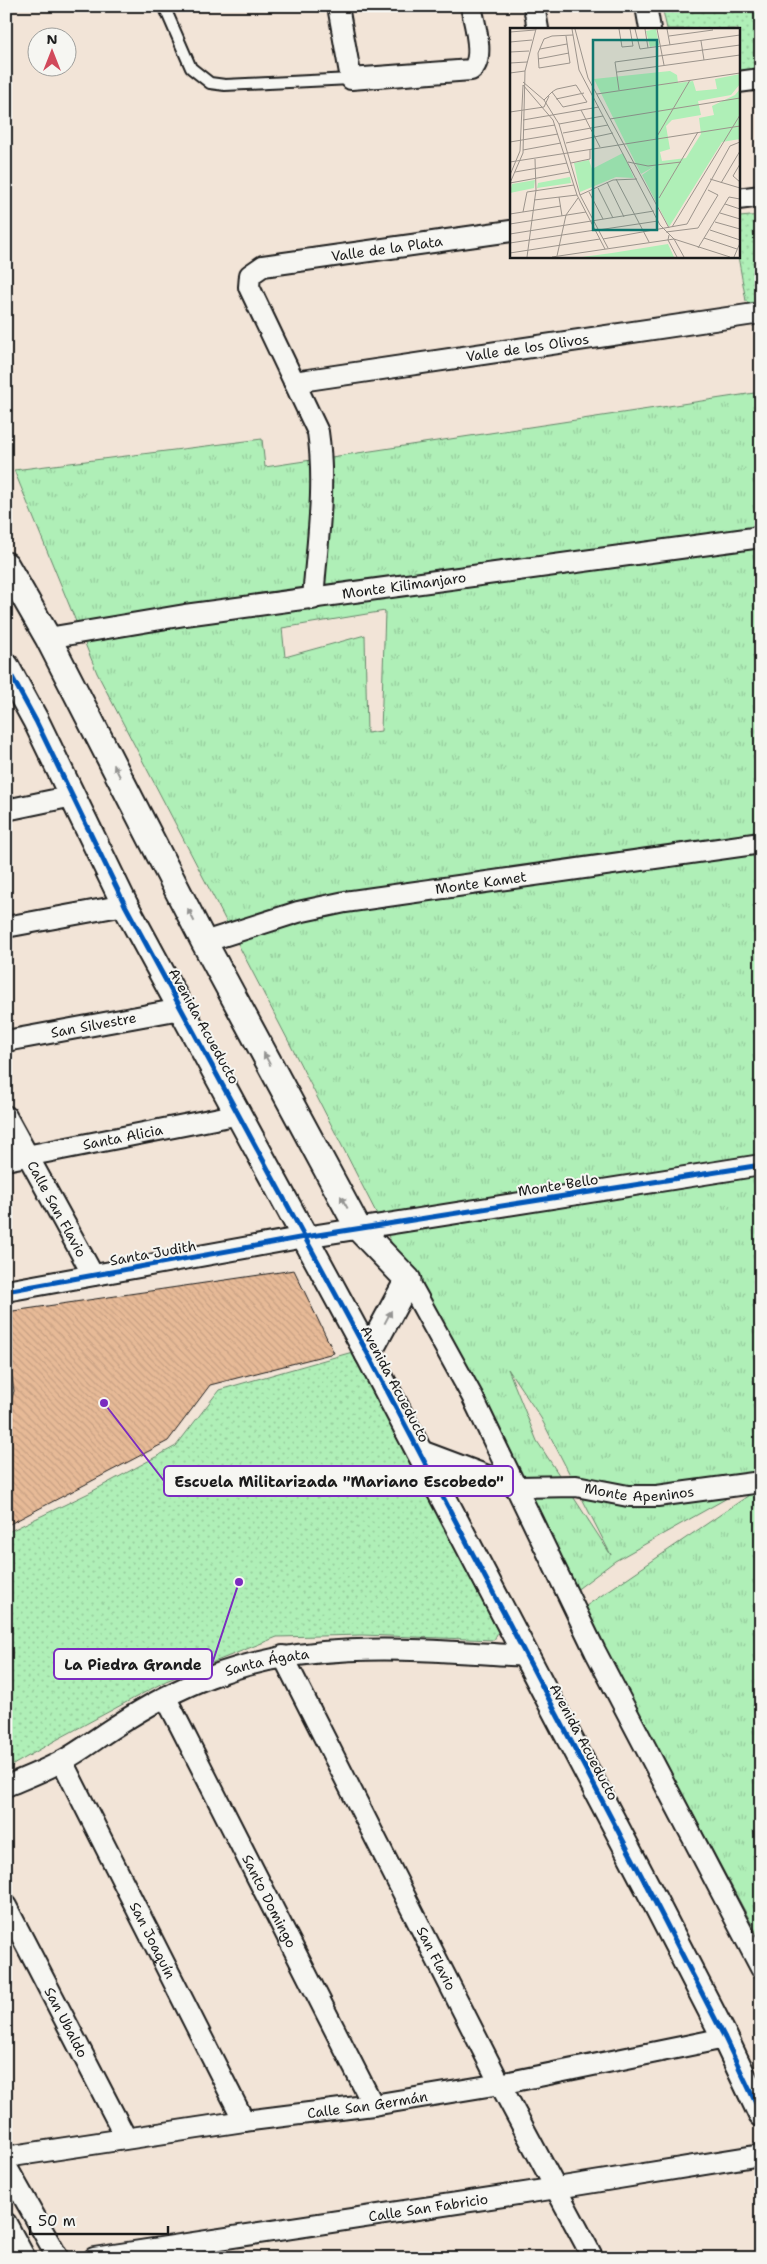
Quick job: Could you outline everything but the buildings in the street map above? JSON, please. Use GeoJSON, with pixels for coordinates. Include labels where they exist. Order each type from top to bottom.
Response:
{"type":"FeatureCollection","features":[{"type":"Feature","properties":{"kind":"street"},"geometry":{"type":"LineString","coordinates":[[338,6],[351,79],[472,70],[475,68],[478,60],[479,50],[471,6]]}},
{"type":"Feature","properties":{"kind":"street"},"geometry":{"type":"LineString","coordinates":[[534,6],[538,28]]}},
{"type":"Feature","properties":{"kind":"street"},"geometry":{"type":"LineString","coordinates":[[646,6],[650,28]]}},
{"type":"Feature","properties":{"kind":"street"},"geometry":{"type":"LineString","coordinates":[[740,82],[761,78]]}},
{"type":"Feature","properties":{"kind":"street"},"geometry":{"type":"LineString","coordinates":[[740,199],[761,196]]}},
{"type":"Feature","properties":{"kind":"street","name":"Valle de la Plata"},"geometry":{"type":"LineString","coordinates":[[294,382],[249,287],[250,275],[263,266],[510,231]]}},
{"type":"Feature","properties":{"kind":"street","name":"Valle de los Olivos"},"geometry":{"type":"LineString","coordinates":[[294,382],[761,313]]}},
{"type":"Feature","properties":{"kind":"street"},"geometry":{"type":"LineString","coordinates":[[294,382],[318,432],[322,455],[313,599]]}},
{"type":"Feature","properties":{"kind":"street","name":"Monte Kilimanjaro"},"geometry":{"type":"LineString","coordinates":[[48,638],[185,615],[761,537]]}},
{"type":"Feature","properties":{"kind":"street"},"geometry":{"type":"LineString","coordinates":[[6,565],[48,638],[204,942],[358,1228],[408,1280],[472,1396],[595,1651],[761,1968]]}},
{"type":"Feature","properties":{"kind":"street","name":"Avenida Acueducto"},"geometry":{"type":"LineString","coordinates":[[6,666],[73,796],[125,905],[240,1114],[368,1354],[725,2038],[761,2114]]}},
{"type":"Feature","properties":{"kind":"street"},"geometry":{"type":"LineString","coordinates":[[6,810],[73,796]]}},
{"type":"Feature","properties":{"kind":"street","name":"Monte Kamet"},"geometry":{"type":"LineString","coordinates":[[204,942],[298,912],[345,902],[761,843]]}},
{"type":"Feature","properties":{"kind":"street"},"geometry":{"type":"LineString","coordinates":[[6,927],[125,905]]}},
{"type":"Feature","properties":{"kind":"street","name":"San Silvestre"},"geometry":{"type":"LineString","coordinates":[[6,1041],[181,1008]]}},
{"type":"Feature","properties":{"kind":"street","name":"Santa Alicia"},"geometry":{"type":"LineString","coordinates":[[6,1160],[240,1114]]}},
{"type":"Feature","properties":{"kind":"street","name":"Calle San Flavio"},"geometry":{"type":"LineString","coordinates":[[6,1116],[93,1276]]}},
{"type":"Feature","properties":{"kind":"street","name":"Monte Bello"},"geometry":{"type":"LineString","coordinates":[[305,1237],[758,1161]]}},
{"type":"Feature","properties":{"kind":"street","name":"Santa Judith"},"geometry":{"type":"LineString","coordinates":[[6,1291],[305,1237]]}},
{"type":"Feature","properties":{"kind":"street"},"geometry":{"type":"LineString","coordinates":[[368,1354],[408,1280]]}},
{"type":"Feature","properties":{"kind":"street"},"geometry":{"type":"LineString","coordinates":[[416,1448],[517,1487]]}},
{"type":"Feature","properties":{"kind":"street","name":"Monte Apeninos"},"geometry":{"type":"LineString","coordinates":[[517,1487],[576,1486],[628,1496],[656,1496],[761,1482]]}},
{"type":"Feature","properties":{"kind":"street","name":"Santa Ágata"},"geometry":{"type":"LineString","coordinates":[[6,1786],[62,1761],[118,1724],[166,1698],[209,1677],[247,1664],[283,1656],[331,1650],[379,1649],[526,1656]]}},
{"type":"Feature","properties":{"kind":"street","name":"San Flavio"},"geometry":{"type":"LineString","coordinates":[[283,1656],[500,2084],[593,2258]]}},
{"type":"Feature","properties":{"kind":"street","name":"Santo Domingo"},"geometry":{"type":"LineString","coordinates":[[166,1698],[373,2105]]}},
{"type":"Feature","properties":{"kind":"street","name":"San Joaquín"},"geometry":{"type":"LineString","coordinates":[[62,1761],[244,2121]]}},
{"type":"Feature","properties":{"kind":"street","name":"San Ubaldo"},"geometry":{"type":"LineString","coordinates":[[6,1906],[126,2138]]}},
{"type":"Feature","properties":{"kind":"street","name":"Calle San Germán"},"geometry":{"type":"LineString","coordinates":[[6,2157],[244,2121],[373,2105],[500,2084],[725,2038]]}},
{"type":"Feature","properties":{"kind":"street","name":"Calle San Fabricio"},"geometry":{"type":"LineString","coordinates":[[94,2258],[761,2155]]}},
{"type":"Feature","properties":{"kind":"street"},"geometry":{"type":"LineString","coordinates":[[6,2166],[58,2258]]}},
{"type":"Feature","properties":{"kind":"street"},"geometry":{"type":"LineString","coordinates":[[6,2223],[25,2258]]}},
{"type":"Feature","properties":{"kind":"lane"},"geometry":{"type":"LineString","coordinates":[[164,6],[192,68],[210,83],[225,85],[351,79]]}},
{"type":"Feature","properties":{"kind":"green space"},"geometry":{"type":"Polygon","coordinates":[[[662,6],[761,6],[761,69],[740,73],[740,28],[667,28],[662,6]]]}},
{"type":"Feature","properties":{"kind":"green space"},"geometry":{"type":"Polygon","coordinates":[[[761,215],[761,305],[753,306],[746,301],[738,258],[740,258],[740,217],[761,215]]]}},
{"type":"Feature","properties":{"kind":"green space"},"geometry":{"type":"Polygon","coordinates":[[[761,392],[761,1479],[615,1561],[571,1594],[291,1046],[97,673],[14,470],[262,439],[265,467],[761,392]],[[385,611],[282,628],[285,657],[365,635],[367,733],[381,731],[385,611]],[[508,1369],[537,1441],[611,1555],[541,1418],[508,1369]]]}},
{"type":"Feature","properties":{"kind":"green space"},"geometry":{"type":"Polygon","coordinates":[[[356,1351],[423,1487],[498,1632],[494,1640],[362,1635],[277,1637],[166,1681],[6,1769],[6,1533],[89,1493],[176,1446],[219,1390],[356,1351]]]}},
{"type":"Feature","properties":{"kind":"green space"},"geometry":{"type":"Polygon","coordinates":[[[761,1487],[761,1941],[583,1608],[761,1487]]]}},
{"type":"Feature","properties":{"kind":"cycle path"},"geometry":{"type":"LineString","coordinates":[[6,666],[36,721],[125,905],[368,1354],[650,1892],[725,2038],[761,2114]]}},
{"type":"Feature","properties":{"kind":"cycle path"},"geometry":{"type":"LineString","coordinates":[[6,1291],[305,1237],[761,1165]]}},
{"type":"Feature","properties":{"kind":"place","name":"Escuela Militarizada \"Mariano Escobedo\""},"geometry":{"type":"Point","coordinates":[104,1403]}},
{"type":"Feature","properties":{"kind":"place","name":"La Piedra Grande"},"geometry":{"type":"Point","coordinates":[239,1582]}}]}
